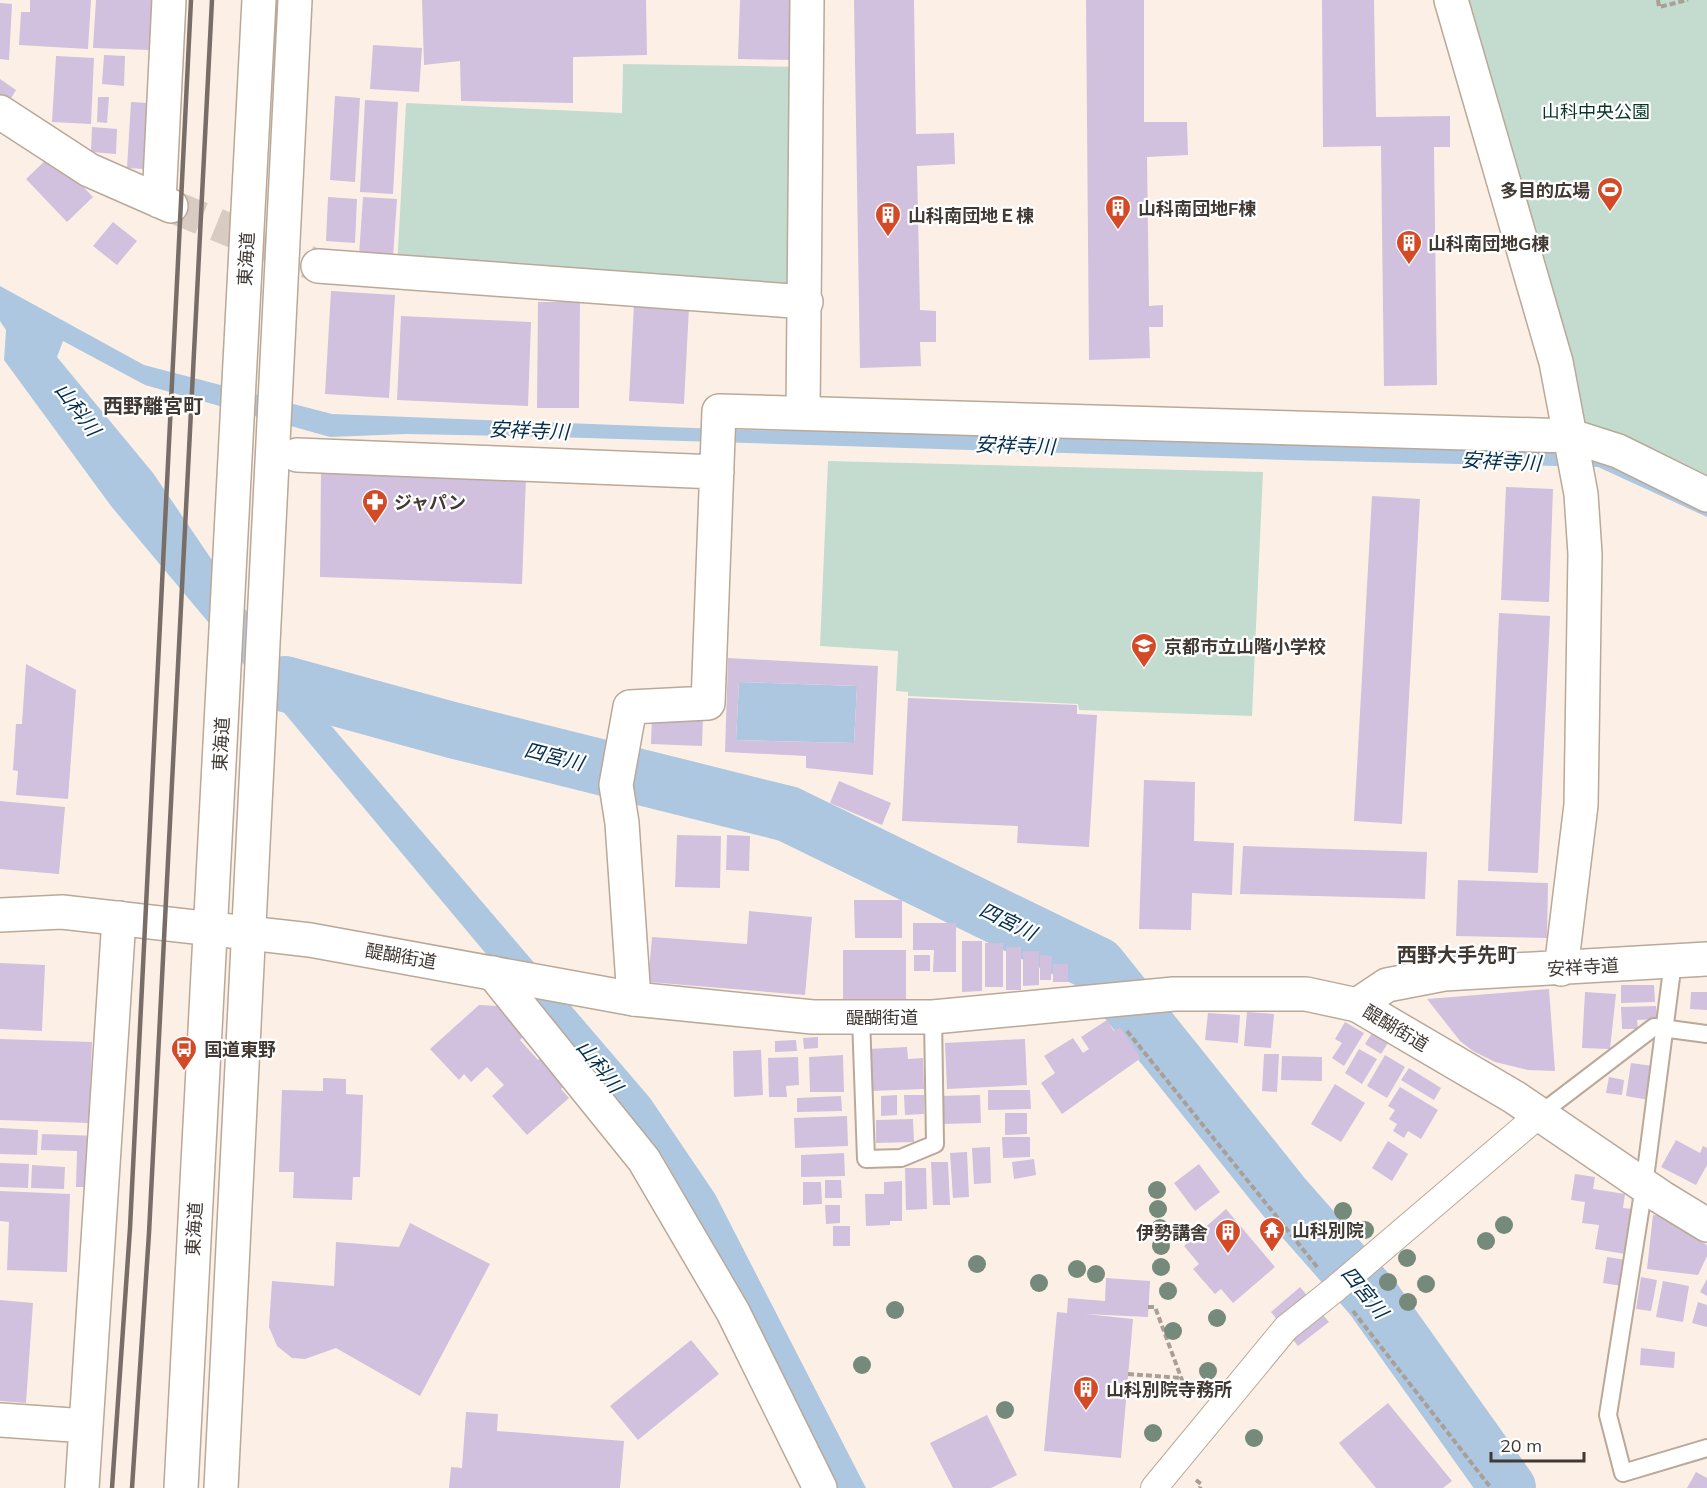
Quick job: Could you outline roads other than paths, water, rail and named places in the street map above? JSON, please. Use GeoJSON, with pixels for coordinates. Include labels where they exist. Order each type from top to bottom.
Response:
{"type":"FeatureCollection","features":[{"type":"Feature","properties":{"kind":"main road"},"geometry":{"type":"LineString","coordinates":[[0,112],[88,170],[165,203],[169,0]]}},
{"type":"Feature","properties":{"kind":"main road","name":"東海道"},"geometry":{"type":"LineString","coordinates":[[181,1488],[259,0]]}},
{"type":"Feature","properties":{"kind":"main road","name":"東海道"},"geometry":{"type":"LineString","coordinates":[[221,1488],[295,0]]}},
{"type":"Feature","properties":{"kind":"main road"},"geometry":{"type":"LineString","coordinates":[[803,412],[806,302],[807,0]]}},
{"type":"Feature","properties":{"kind":"main road"},"geometry":{"type":"LineString","coordinates":[[1451,0],[1556,362],[1581,494],[1585,554],[1581,805],[1561,969]]}},
{"type":"Feature","properties":{"kind":"main road"},"geometry":{"type":"LineString","coordinates":[[318,266],[806,302]]}},
{"type":"Feature","properties":{"kind":"main road"},"geometry":{"type":"LineString","coordinates":[[634,999],[618,771],[630,707],[708,703],[719,411],[1571,436],[1618,451],[1707,495]]}},
{"type":"Feature","properties":{"kind":"main road"},"geometry":{"type":"LineString","coordinates":[[297,456],[717,470]]}},
{"type":"Feature","properties":{"kind":"main road","name":"醍醐街道"},"geometry":{"type":"LineString","coordinates":[[0,915],[62,912],[310,940],[634,999],[813,1017],[933,1017],[1174,994],[1306,994],[1357,1005],[1540,1114],[1644,1186],[1707,1225]]}},
{"type":"Feature","properties":{"kind":"main road"},"geometry":{"type":"LineString","coordinates":[[82,1488],[119,918]]}},
{"type":"Feature","properties":{"kind":"main road","name":"安祥寺道"},"geometry":{"type":"LineString","coordinates":[[1357,1005],[1387,985],[1432,976],[1707,959]]}},
{"type":"Feature","properties":{"kind":"main road"},"geometry":{"type":"LineString","coordinates":[[504,975],[644,1160],[733,1312],[820,1488]]}},
{"type":"Feature","properties":{"kind":"main road"},"geometry":{"type":"LineString","coordinates":[[0,1420],[86,1426]]}},
{"type":"Feature","properties":{"kind":"street"},"geometry":{"type":"LineString","coordinates":[[1154,1488],[1286,1328],[1349,1278],[1540,1114]]}},
{"type":"Feature","properties":{"kind":"lane"},"geometry":{"type":"LineString","coordinates":[[1673,962],[1644,1186],[1608,1415],[1623,1473],[1707,1448]]}},
{"type":"Feature","properties":{"kind":"lane"},"geometry":{"type":"LineString","coordinates":[[861,1018],[867,1159],[901,1158],[935,1144],[933,1017]]}},
{"type":"Feature","properties":{"kind":"lane"},"geometry":{"type":"LineString","coordinates":[[1540,1114],[1654,1027],[1664,1026],[1707,1034]]}},
{"type":"Feature","properties":{"kind":"water"},"geometry":{"type":"Polygon","coordinates":[[[0,286],[144,365],[332,414],[745,430],[981,433],[1508,449],[1594,454],[1707,501],[1707,517],[1598,467],[1287,460],[554,437],[406,434],[330,437],[145,385],[63,341],[57,357],[153,473],[298,687],[650,1098],[715,1194],[866,1488],[836,1488],[752,1312],[663,1157],[582,1055],[487,955],[111,506],[4,360],[6,330],[0,321],[0,286]]]}},
{"type":"Feature","properties":{"kind":"water"},"geometry":{"type":"Polygon","coordinates":[[[739,682],[857,686],[854,743],[736,740],[739,682]]]}},
{"type":"Feature","properties":{"kind":"waterway","name":"四宮川"},"geometry":{"type":"LineString","coordinates":[[285,684],[452,730],[788,814],[1098,965],[1284,1197],[1372,1297],[1508,1488]]}},
{"type":"Feature","properties":{"kind":"tunnel"},"geometry":{"type":"LineString","coordinates":[[171,206],[318,266]]}},
{"type":"Feature","properties":{"kind":"railway"},"geometry":{"type":"LineString","coordinates":[[112,1488],[130,1228],[191,0]]}},
{"type":"Feature","properties":{"kind":"railway"},"geometry":{"type":"LineString","coordinates":[[132,1488],[149,1233],[212,0]]}},
{"type":"Feature","properties":{"kind":"place","name":"多目的広場"},"geometry":{"type":"Point","coordinates":[1610,213]}},
{"type":"Feature","properties":{"kind":"place","name":"山科南団地F棟"},"geometry":{"type":"Point","coordinates":[1118,231]}},
{"type":"Feature","properties":{"kind":"place","name":"山科南団地Ｅ棟"},"geometry":{"type":"Point","coordinates":[888,238]}},
{"type":"Feature","properties":{"kind":"place","name":"山科南団地G棟"},"geometry":{"type":"Point","coordinates":[1409,266]}},
{"type":"Feature","properties":{"kind":"place","name":"ジャパン"},"geometry":{"type":"Point","coordinates":[375,525]}},
{"type":"Feature","properties":{"kind":"place","name":"京都市立山階小学校"},"geometry":{"type":"Point","coordinates":[1144,669]}},
{"type":"Feature","properties":{"kind":"place","name":"国道東野"},"geometry":{"type":"Point","coordinates":[184,1072]}},
{"type":"Feature","properties":{"kind":"place","name":"山科別院"},"geometry":{"type":"Point","coordinates":[1272,1253]}},
{"type":"Feature","properties":{"kind":"place","name":"伊勢講舎"},"geometry":{"type":"Point","coordinates":[1228,1255]}},
{"type":"Feature","properties":{"kind":"place","name":"山科別院寺務所"},"geometry":{"type":"Point","coordinates":[1086,1412]}},
{"type":"Feature","properties":{"kind":"district","name":"西野離宮町"},"geometry":{"type":"Point","coordinates":[153,405]}},
{"type":"Feature","properties":{"kind":"district","name":"西野大手先町"},"geometry":{"type":"Point","coordinates":[1457,954]}},
{"type":"Feature","properties":{"kind":"park label","name":"山科中央公園"},"geometry":{"type":"Point","coordinates":[1596,111]}},
{"type":"Feature","properties":{"kind":"water label","name":"山科川"},"geometry":{"type":"Point","coordinates":[78,409]}},
{"type":"Feature","properties":{"kind":"water label","name":"安祥寺川"},"geometry":{"type":"Point","coordinates":[529,430]}},
{"type":"Feature","properties":{"kind":"water label","name":"安祥寺川"},"geometry":{"type":"Point","coordinates":[1015,445]}},
{"type":"Feature","properties":{"kind":"water label","name":"安祥寺川"},"geometry":{"type":"Point","coordinates":[1501,461]}},
{"type":"Feature","properties":{"kind":"water label","name":"山科川"},"geometry":{"type":"Point","coordinates":[600,1066]}}]}
